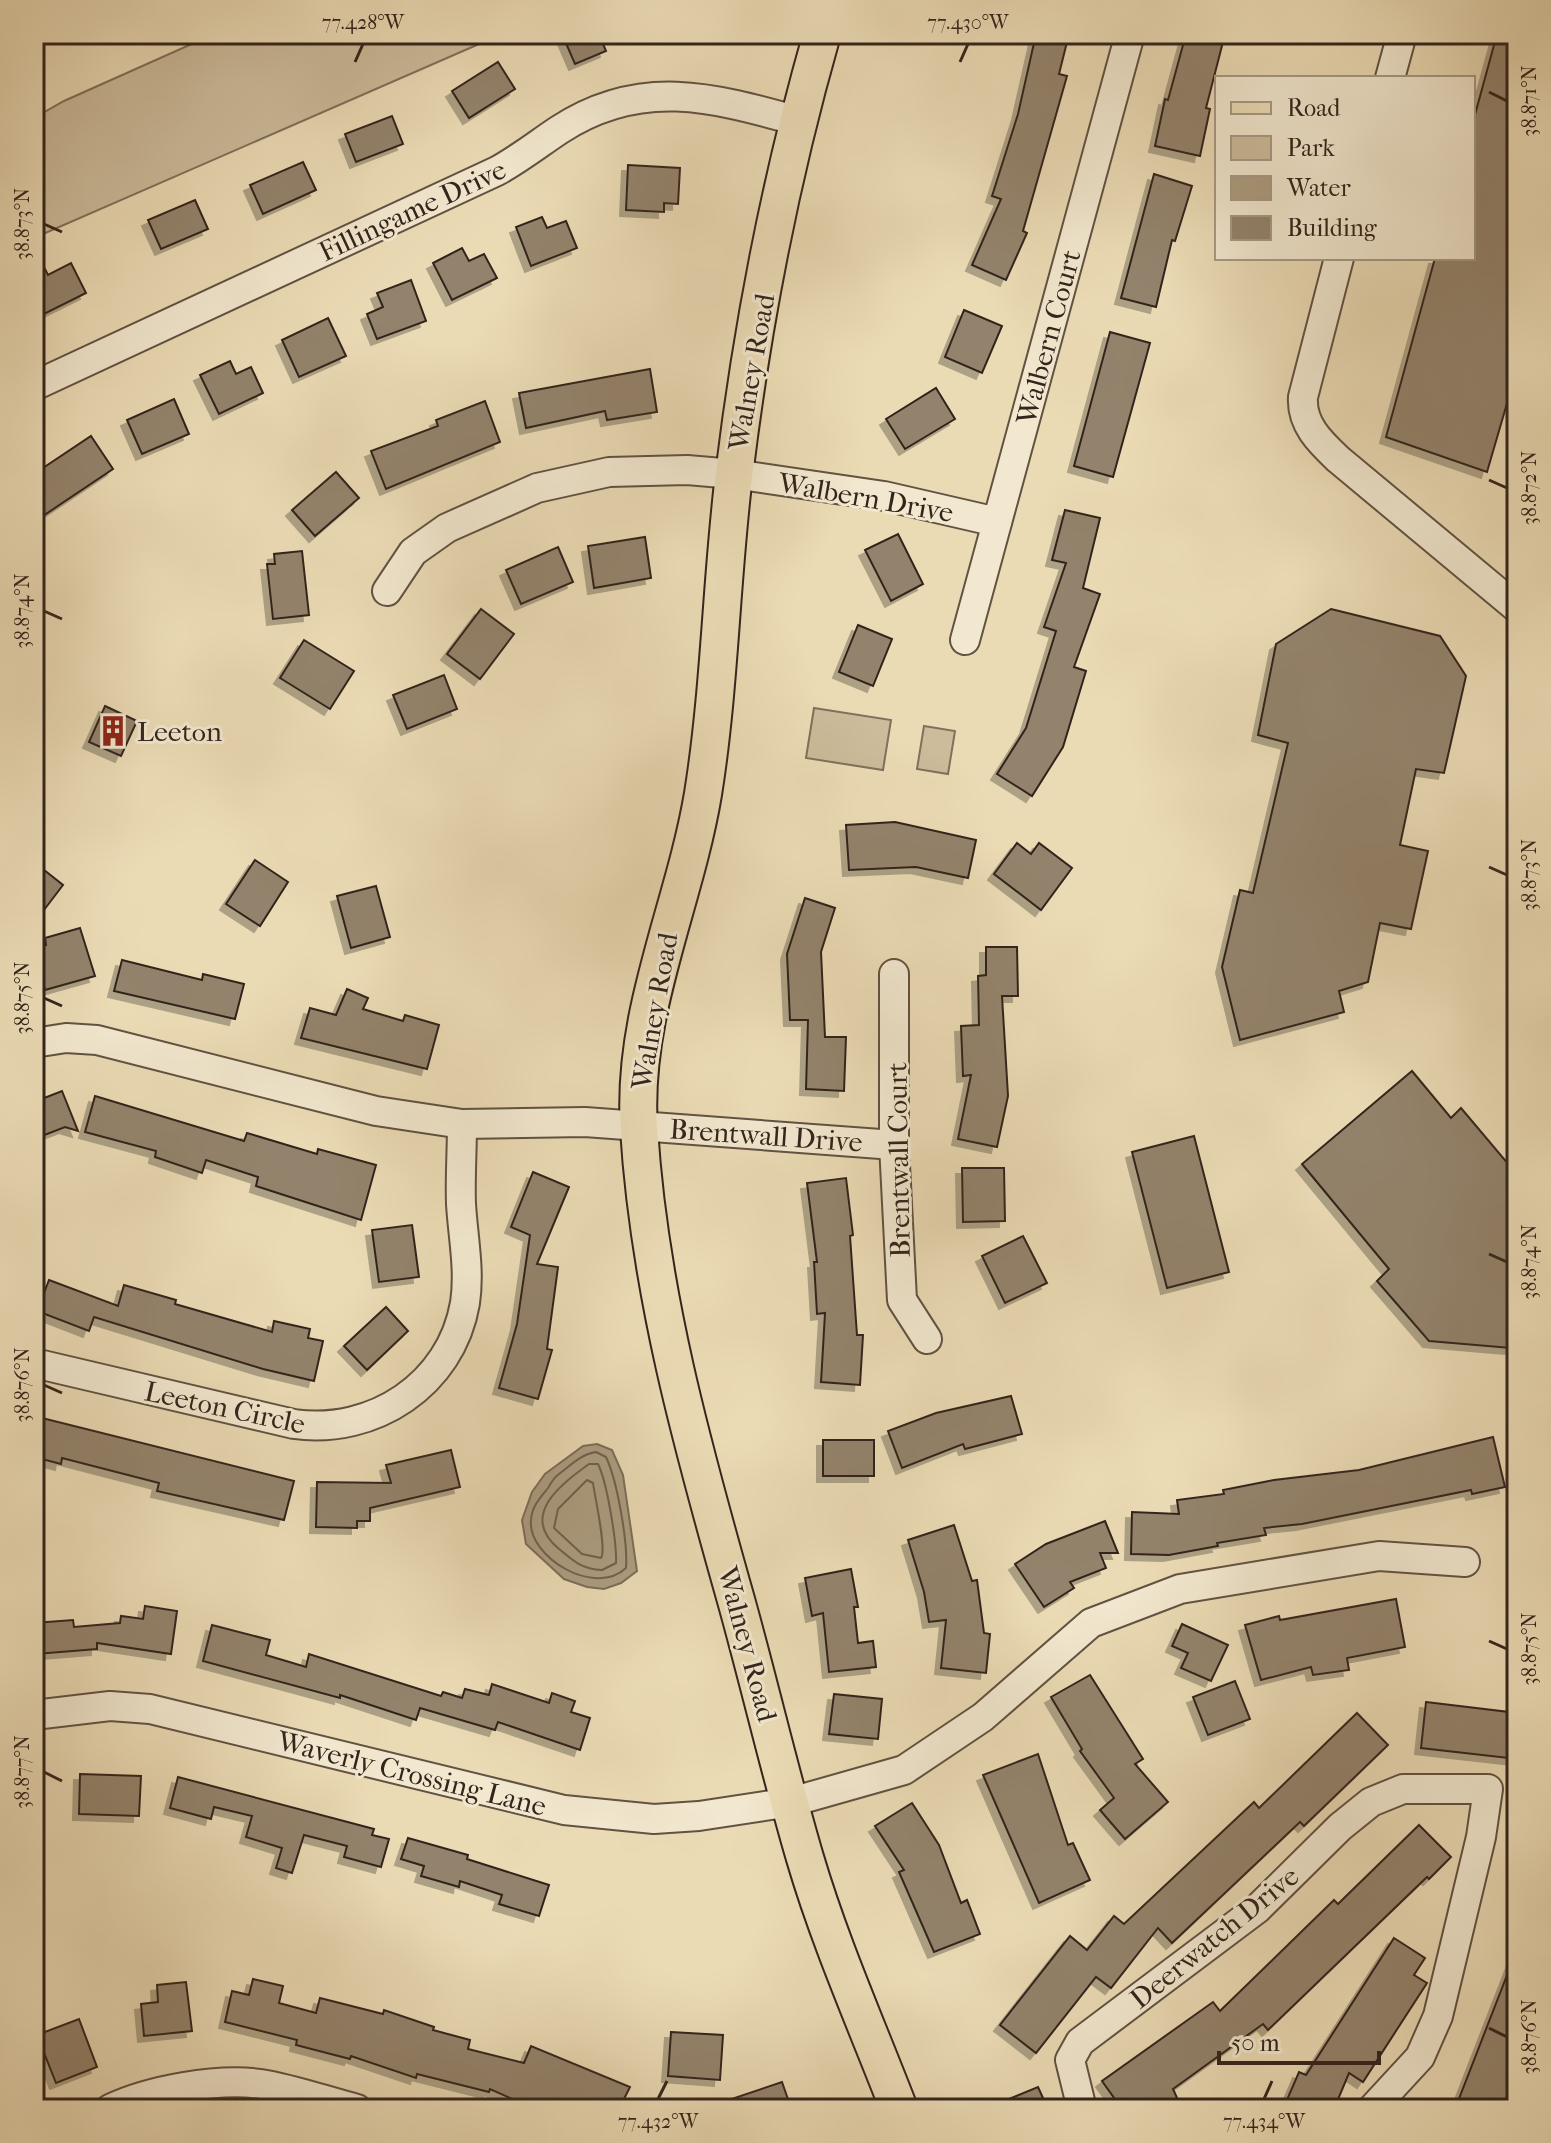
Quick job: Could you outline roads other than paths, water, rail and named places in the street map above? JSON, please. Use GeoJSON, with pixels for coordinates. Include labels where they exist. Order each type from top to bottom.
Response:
{"type":"FeatureCollection","features":[{"type":"Feature","properties":{"kind":"main road","name":"Walney Road"},"geometry":{"type":"LineString","coordinates":[[822,34],[798,121],[755,339],[734,474],[709,751],[701,802],[647,1014],[638,1083],[638,1126],[648,1232],[692,1445],[821,1906],[899,2109]]}},
{"type":"Feature","properties":{"kind":"street","name":"Walbern Court"},"geometry":{"type":"LineString","coordinates":[[965,640],[1130,34]]}},
{"type":"Feature","properties":{"kind":"street"},"geometry":{"type":"LineString","coordinates":[[1391,76],[1402,34]]}},
{"type":"Feature","properties":{"kind":"street","name":"Fillingame Drive"},"geometry":{"type":"LineString","coordinates":[[34,386],[497,171],[560,129],[615,104],[664,95],[698,96],[798,121]]}},
{"type":"Feature","properties":{"kind":"street"},"geometry":{"type":"LineString","coordinates":[[1338,260],[1303,397],[1303,406],[1313,433],[1338,459],[1517,608]]}},
{"type":"Feature","properties":{"kind":"street","name":"Walbern Drive"},"geometry":{"type":"LineString","coordinates":[[387,591],[413,552],[430,538],[537,488],[609,472],[687,470],[734,474],[884,496],[997,522]]}},
{"type":"Feature","properties":{"kind":"street","name":"Brentwall Court"},"geometry":{"type":"LineString","coordinates":[[894,974],[894,1145],[902,1300],[927,1339]]}},
{"type":"Feature","properties":{"kind":"street"},"geometry":{"type":"LineString","coordinates":[[34,1043],[66,1038],[97,1040],[376,1111],[462,1124],[585,1122],[638,1126]]}},
{"type":"Feature","properties":{"kind":"street","name":"Leeton Circle"},"geometry":{"type":"LineString","coordinates":[[34,1363],[294,1424],[338,1426],[382,1413],[420,1387],[449,1349],[459,1327],[467,1279],[461,1202],[462,1124]]}},
{"type":"Feature","properties":{"kind":"street","name":"Brentwall Drive"},"geometry":{"type":"LineString","coordinates":[[638,1126],[894,1145]]}},
{"type":"Feature","properties":{"kind":"street","name":"Waverly Crossing Lane"},"geometry":{"type":"LineString","coordinates":[[34,1715],[110,1706],[150,1709],[564,1810],[609,1817],[699,1816],[791,1802],[904,1770],[983,1717],[1045,1659],[1091,1623],[1180,1589],[1379,1556],[1465,1562]]}},
{"type":"Feature","properties":{"kind":"street","name":"Deerwatch Drive"},"geometry":{"type":"LineString","coordinates":[[1082,2109],[1070,2060],[1080,2042],[1257,1909],[1340,1827],[1371,1802],[1403,1789],[1488,1789],[1481,1837],[1438,2016],[1420,2057],[1372,2109]]}},
{"type":"Feature","properties":{"kind":"street"},"geometry":{"type":"LineString","coordinates":[[110,2109],[131,2099],[187,2087],[259,2084],[357,2109]]}},
{"type":"Feature","properties":{"kind":"water"},"geometry":{"type":"Polygon","coordinates":[[[597,1444],[612,1450],[623,1475],[637,1571],[621,1583],[604,1589],[564,1579],[526,1544],[522,1520],[532,1492],[545,1474],[583,1446],[597,1444]]]}},
{"type":"Feature","properties":{"kind":"place","name":"Leeton"},"geometry":{"type":"Point","coordinates":[113,731]}}]}
